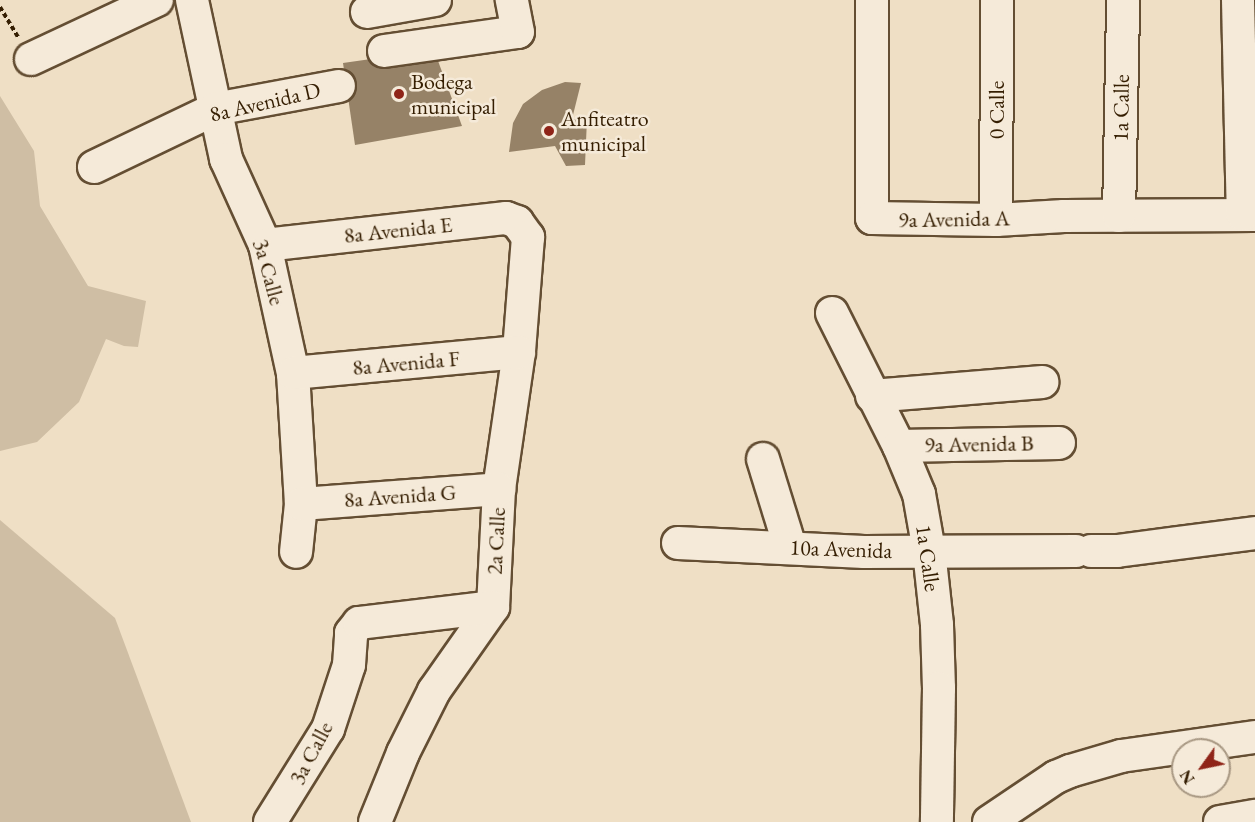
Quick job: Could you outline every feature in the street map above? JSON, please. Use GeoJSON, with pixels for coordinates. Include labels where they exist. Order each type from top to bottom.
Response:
{"type":"FeatureCollection","features":[{"type":"Feature","properties":{"kind":"street"},"geometry":{"type":"LineString","coordinates":[[31,58],[157,0]]}},
{"type":"Feature","properties":{"kind":"street","name":"3a Calle"},"geometry":{"type":"LineString","coordinates":[[192,0],[226,159],[266,245],[293,373],[301,504],[296,552]]}},
{"type":"Feature","properties":{"kind":"street"},"geometry":{"type":"LineString","coordinates":[[368,12],[435,0]]}},
{"type":"Feature","properties":{"kind":"street"},"geometry":{"type":"LineString","coordinates":[[384,51],[518,33],[512,0]]}},
{"type":"Feature","properties":{"kind":"street","name":"9a Avenida A"},"geometry":{"type":"LineString","coordinates":[[872,0],[870,216],[875,220],[1249,215]]}},
{"type":"Feature","properties":{"kind":"street","name":"0 Calle"},"geometry":{"type":"LineString","coordinates":[[996,220],[998,0]]}},
{"type":"Feature","properties":{"kind":"street","name":"1a Calle"},"geometry":{"type":"LineString","coordinates":[[1119,216],[1123,0]]}},
{"type":"Feature","properties":{"kind":"street"},"geometry":{"type":"LineString","coordinates":[[1238,0],[1249,215]]}},
{"type":"Feature","properties":{"kind":"street","name":"8a Avenida D"},"geometry":{"type":"LineString","coordinates":[[94,167],[215,109],[339,86]]}},
{"type":"Feature","properties":{"kind":"street","name":"8a Avenida E"},"geometry":{"type":"LineString","coordinates":[[266,245],[506,218],[517,222],[525,231]]}},
{"type":"Feature","properties":{"kind":"street","name":"2a Calle"},"geometry":{"type":"LineString","coordinates":[[375,822],[403,753],[434,691],[493,607],[499,489],[519,352],[528,243],[525,231]]}},
{"type":"Feature","properties":{"kind":"street","name":"1a Calle"},"geometry":{"type":"LineString","coordinates":[[832,313],[899,446],[919,494],[929,551],[937,625],[939,688],[937,822]]}},
{"type":"Feature","properties":{"kind":"street","name":"8a Avenida F"},"geometry":{"type":"LineString","coordinates":[[293,373],[519,352]]}},
{"type":"Feature","properties":{"kind":"street"},"geometry":{"type":"LineString","coordinates":[[872,396],[1042,382]]}},
{"type":"Feature","properties":{"kind":"street","name":"9a Avenida B"},"geometry":{"type":"LineString","coordinates":[[899,446],[1059,443]]}},
{"type":"Feature","properties":{"kind":"street"},"geometry":{"type":"LineString","coordinates":[[763,459],[790,547]]}},
{"type":"Feature","properties":{"kind":"street","name":"8a Avenida G"},"geometry":{"type":"LineString","coordinates":[[301,504],[499,489]]}},
{"type":"Feature","properties":{"kind":"street","name":"10a Avenida"},"geometry":{"type":"LineString","coordinates":[[678,543],[864,552],[1117,551],[1255,533]]}},
{"type":"Feature","properties":{"kind":"street","name":"3a Calle"},"geometry":{"type":"LineString","coordinates":[[270,822],[328,729],[349,665],[351,633],[360,623],[493,607]]}},
{"type":"Feature","properties":{"kind":"street"},"geometry":{"type":"LineString","coordinates":[[988,822],[1056,777],[1070,771],[1121,756],[1255,737]]}},
{"type":"Feature","properties":{"kind":"street"},"geometry":{"type":"LineString","coordinates":[[1220,822],[1255,816]]}},
{"type":"Feature","properties":{"kind":"path"},"geometry":{"type":"LineString","coordinates":[[0,7],[31,58]]}},
{"type":"Feature","properties":{"kind":"shaded area"},"geometry":{"type":"Polygon","coordinates":[[[0,96],[34,151],[40,206],[88,286],[146,301],[138,347],[124,346],[106,339],[79,402],[37,442],[0,451],[0,96]]]}},
{"type":"Feature","properties":{"kind":"shaded area"},"geometry":{"type":"Polygon","coordinates":[[[0,520],[115,618],[191,822],[0,822],[0,520]]]}},
{"type":"Feature","properties":{"kind":"building","name":"Bodega municipal"},"geometry":{"type":"Polygon","coordinates":[[[434,50],[462,126],[355,145],[343,63],[434,50]]]}},
{"type":"Feature","properties":{"kind":"building","name":"Anfiteatro municipal"},"geometry":{"type":"Polygon","coordinates":[[[565,82],[581,83],[572,119],[587,119],[585,165],[566,166],[555,146],[509,152],[513,123],[523,104],[542,90],[565,82]]]}},
{"type":"Feature","properties":{"kind":"place","name":"Bodega municipal"},"geometry":{"type":"Point","coordinates":[399,94]}},
{"type":"Feature","properties":{"kind":"place","name":"Anfiteatro municipal"},"geometry":{"type":"Point","coordinates":[549,131]}}]}
